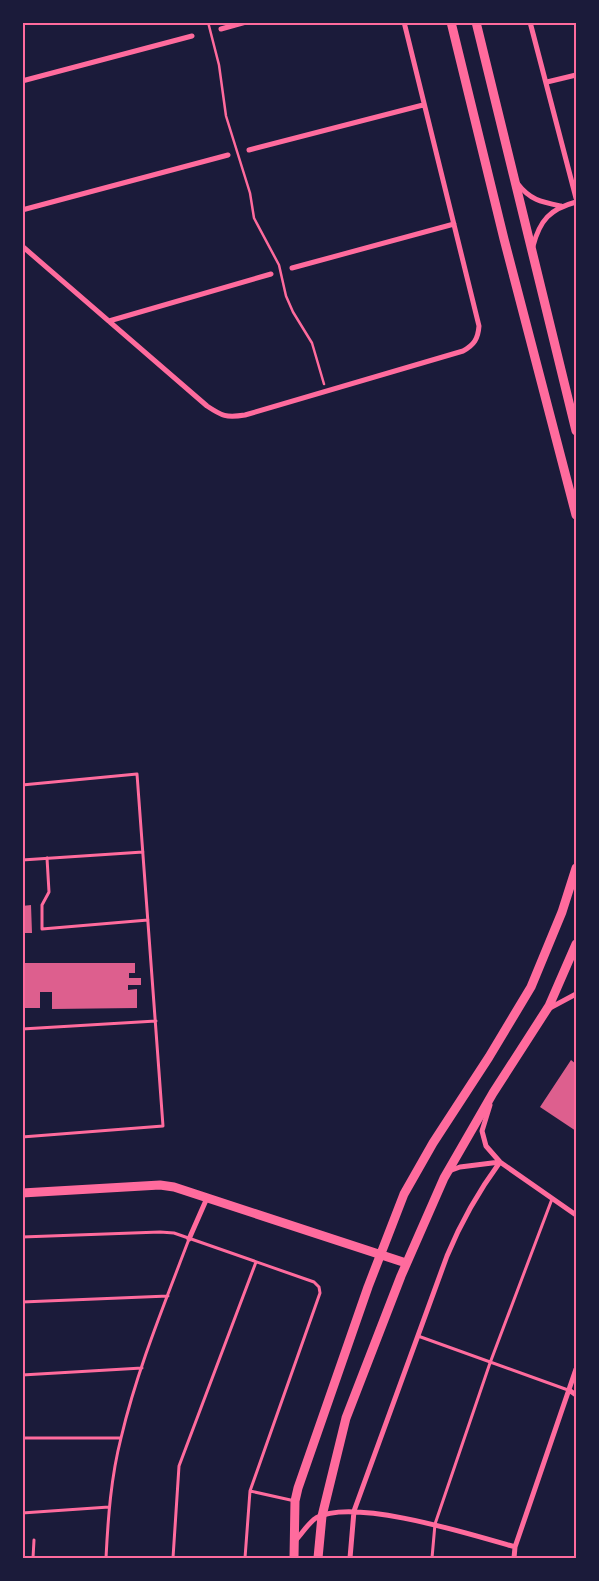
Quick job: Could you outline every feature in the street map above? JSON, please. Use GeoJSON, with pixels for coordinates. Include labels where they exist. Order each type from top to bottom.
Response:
{"type":"FeatureCollection","features":[{"type":"Feature","properties":{"kind":"street"},"geometry":{"type":"LineString","coordinates":[[221,29],[246,22]]}},
{"type":"Feature","properties":{"kind":"street"},"geometry":{"type":"LineString","coordinates":[[22,246],[206,406],[222,416],[232,418],[245,415],[463,351],[476,341],[479,326],[404,22]]}},
{"type":"Feature","properties":{"kind":"street"},"geometry":{"type":"LineString","coordinates":[[451,22],[504,239],[576,515]]}},
{"type":"Feature","properties":{"kind":"street"},"geometry":{"type":"LineString","coordinates":[[476,22],[576,431]]}},
{"type":"Feature","properties":{"kind":"street"},"geometry":{"type":"LineString","coordinates":[[530,22],[576,200],[561,206],[539,226],[532,252]]}},
{"type":"Feature","properties":{"kind":"street"},"geometry":{"type":"LineString","coordinates":[[22,82],[192,36]]}},
{"type":"Feature","properties":{"kind":"street"},"geometry":{"type":"LineString","coordinates":[[547,82],[576,75]]}},
{"type":"Feature","properties":{"kind":"street"},"geometry":{"type":"LineString","coordinates":[[249,150],[423,105]]}},
{"type":"Feature","properties":{"kind":"street"},"geometry":{"type":"LineString","coordinates":[[22,210],[228,155]]}},
{"type":"Feature","properties":{"kind":"street"},"geometry":{"type":"LineString","coordinates":[[514,178],[532,198],[561,206]]}},
{"type":"Feature","properties":{"kind":"street"},"geometry":{"type":"LineString","coordinates":[[292,268],[454,224]]}},
{"type":"Feature","properties":{"kind":"street"},"geometry":{"type":"LineString","coordinates":[[109,322],[271,274]]}},
{"type":"Feature","properties":{"kind":"street"},"geometry":{"type":"LineString","coordinates":[[294,1558],[296,1501],[305,1470],[404,1194],[433,1143],[489,1057],[531,987],[562,912],[576,868]]}},
{"type":"Feature","properties":{"kind":"street"},"geometry":{"type":"LineString","coordinates":[[318,1558],[322,1516],[346,1418],[406,1263],[448,1172],[493,1094],[546,1010],[576,944]]}},
{"type":"Feature","properties":{"kind":"street"},"geometry":{"type":"LineString","coordinates":[[546,1010],[576,994]]}},
{"type":"Feature","properties":{"kind":"street"},"geometry":{"type":"LineString","coordinates":[[493,1094],[482,1131],[486,1146],[500,1162],[576,1215]]}},
{"type":"Feature","properties":{"kind":"street"},"geometry":{"type":"LineString","coordinates":[[448,1172],[460,1167],[500,1162]]}},
{"type":"Feature","properties":{"kind":"street"},"geometry":{"type":"LineString","coordinates":[[350,1558],[354,1511],[447,1256],[461,1223],[478,1192],[500,1162]]}},
{"type":"Feature","properties":{"kind":"street"},"geometry":{"type":"LineString","coordinates":[[22,1192],[160,1185],[174,1187],[406,1263]]}},
{"type":"Feature","properties":{"kind":"street"},"geometry":{"type":"LineString","coordinates":[[189,1239],[208,1198]]}},
{"type":"Feature","properties":{"kind":"street"},"geometry":{"type":"LineString","coordinates":[[514,1558],[515,1547],[576,1369]]}},
{"type":"Feature","properties":{"kind":"street"},"geometry":{"type":"LineString","coordinates":[[569,1390],[576,1395]]}},
{"type":"Feature","properties":{"kind":"street"},"geometry":{"type":"LineString","coordinates":[[295,1541],[313,1520],[322,1516],[354,1511],[435,1524],[515,1547]]}},
{"type":"Feature","properties":{"kind":"lane"},"geometry":{"type":"LineString","coordinates":[[22,785],[137,774],[163,1126],[22,1137]]}},
{"type":"Feature","properties":{"kind":"lane"},"geometry":{"type":"LineString","coordinates":[[22,860],[143,852]]}},
{"type":"Feature","properties":{"kind":"lane"},"geometry":{"type":"LineString","coordinates":[[47,858],[49,892],[42,905],[42,929],[148,920]]}},
{"type":"Feature","properties":{"kind":"lane"},"geometry":{"type":"LineString","coordinates":[[22,1029],[156,1021]]}},
{"type":"Feature","properties":{"kind":"lane"},"geometry":{"type":"LineString","coordinates":[[432,1558],[435,1524],[490,1362],[552,1198]]}},
{"type":"Feature","properties":{"kind":"lane"},"geometry":{"type":"LineString","coordinates":[[22,1237],[174,1233],[314,1282],[319,1287],[320,1293],[250,1491],[245,1558]]}},
{"type":"Feature","properties":{"kind":"lane"},"geometry":{"type":"LineString","coordinates":[[106,1558],[109,1508],[121,1438],[142,1368],[189,1239]]}},
{"type":"Feature","properties":{"kind":"lane"},"geometry":{"type":"LineString","coordinates":[[173,1558],[179,1466],[256,1262]]}},
{"type":"Feature","properties":{"kind":"lane"},"geometry":{"type":"LineString","coordinates":[[22,1302],[168,1296]]}},
{"type":"Feature","properties":{"kind":"lane"},"geometry":{"type":"LineString","coordinates":[[418,1336],[569,1390]]}},
{"type":"Feature","properties":{"kind":"lane"},"geometry":{"type":"LineString","coordinates":[[22,1375],[142,1368]]}},
{"type":"Feature","properties":{"kind":"lane"},"geometry":{"type":"LineString","coordinates":[[22,1438],[121,1438]]}},
{"type":"Feature","properties":{"kind":"lane"},"geometry":{"type":"LineString","coordinates":[[250,1491],[296,1501]]}},
{"type":"Feature","properties":{"kind":"lane"},"geometry":{"type":"LineString","coordinates":[[22,1514],[109,1508]]}},
{"type":"Feature","properties":{"kind":"lane"},"geometry":{"type":"LineString","coordinates":[[33,1558],[34,1540]]}},
{"type":"Feature","properties":{"kind":"path"},"geometry":{"type":"LineString","coordinates":[[208,22],[219,66],[226,116],[250,193],[254,218],[279,265],[286,296],[293,312],[312,343],[326,390]]}},
{"type":"Feature","properties":{"kind":"building"},"geometry":{"type":"Polygon","coordinates":[[[31,905],[32,933],[22,933],[22,906],[31,905]]]}},
{"type":"Feature","properties":{"kind":"building"},"geometry":{"type":"Polygon","coordinates":[[[22,963],[135,963],[135,973],[129,973],[129,978],[141,978],[141,985],[128,985],[128,990],[137,989],[137,1008],[52,1009],[52,992],[40,992],[40,1008],[22,1008],[22,963]]]}},
{"type":"Feature","properties":{"kind":"building"},"geometry":{"type":"Polygon","coordinates":[[[571,1060],[576,1064],[576,1131],[540,1107],[571,1060]]]}}]}
